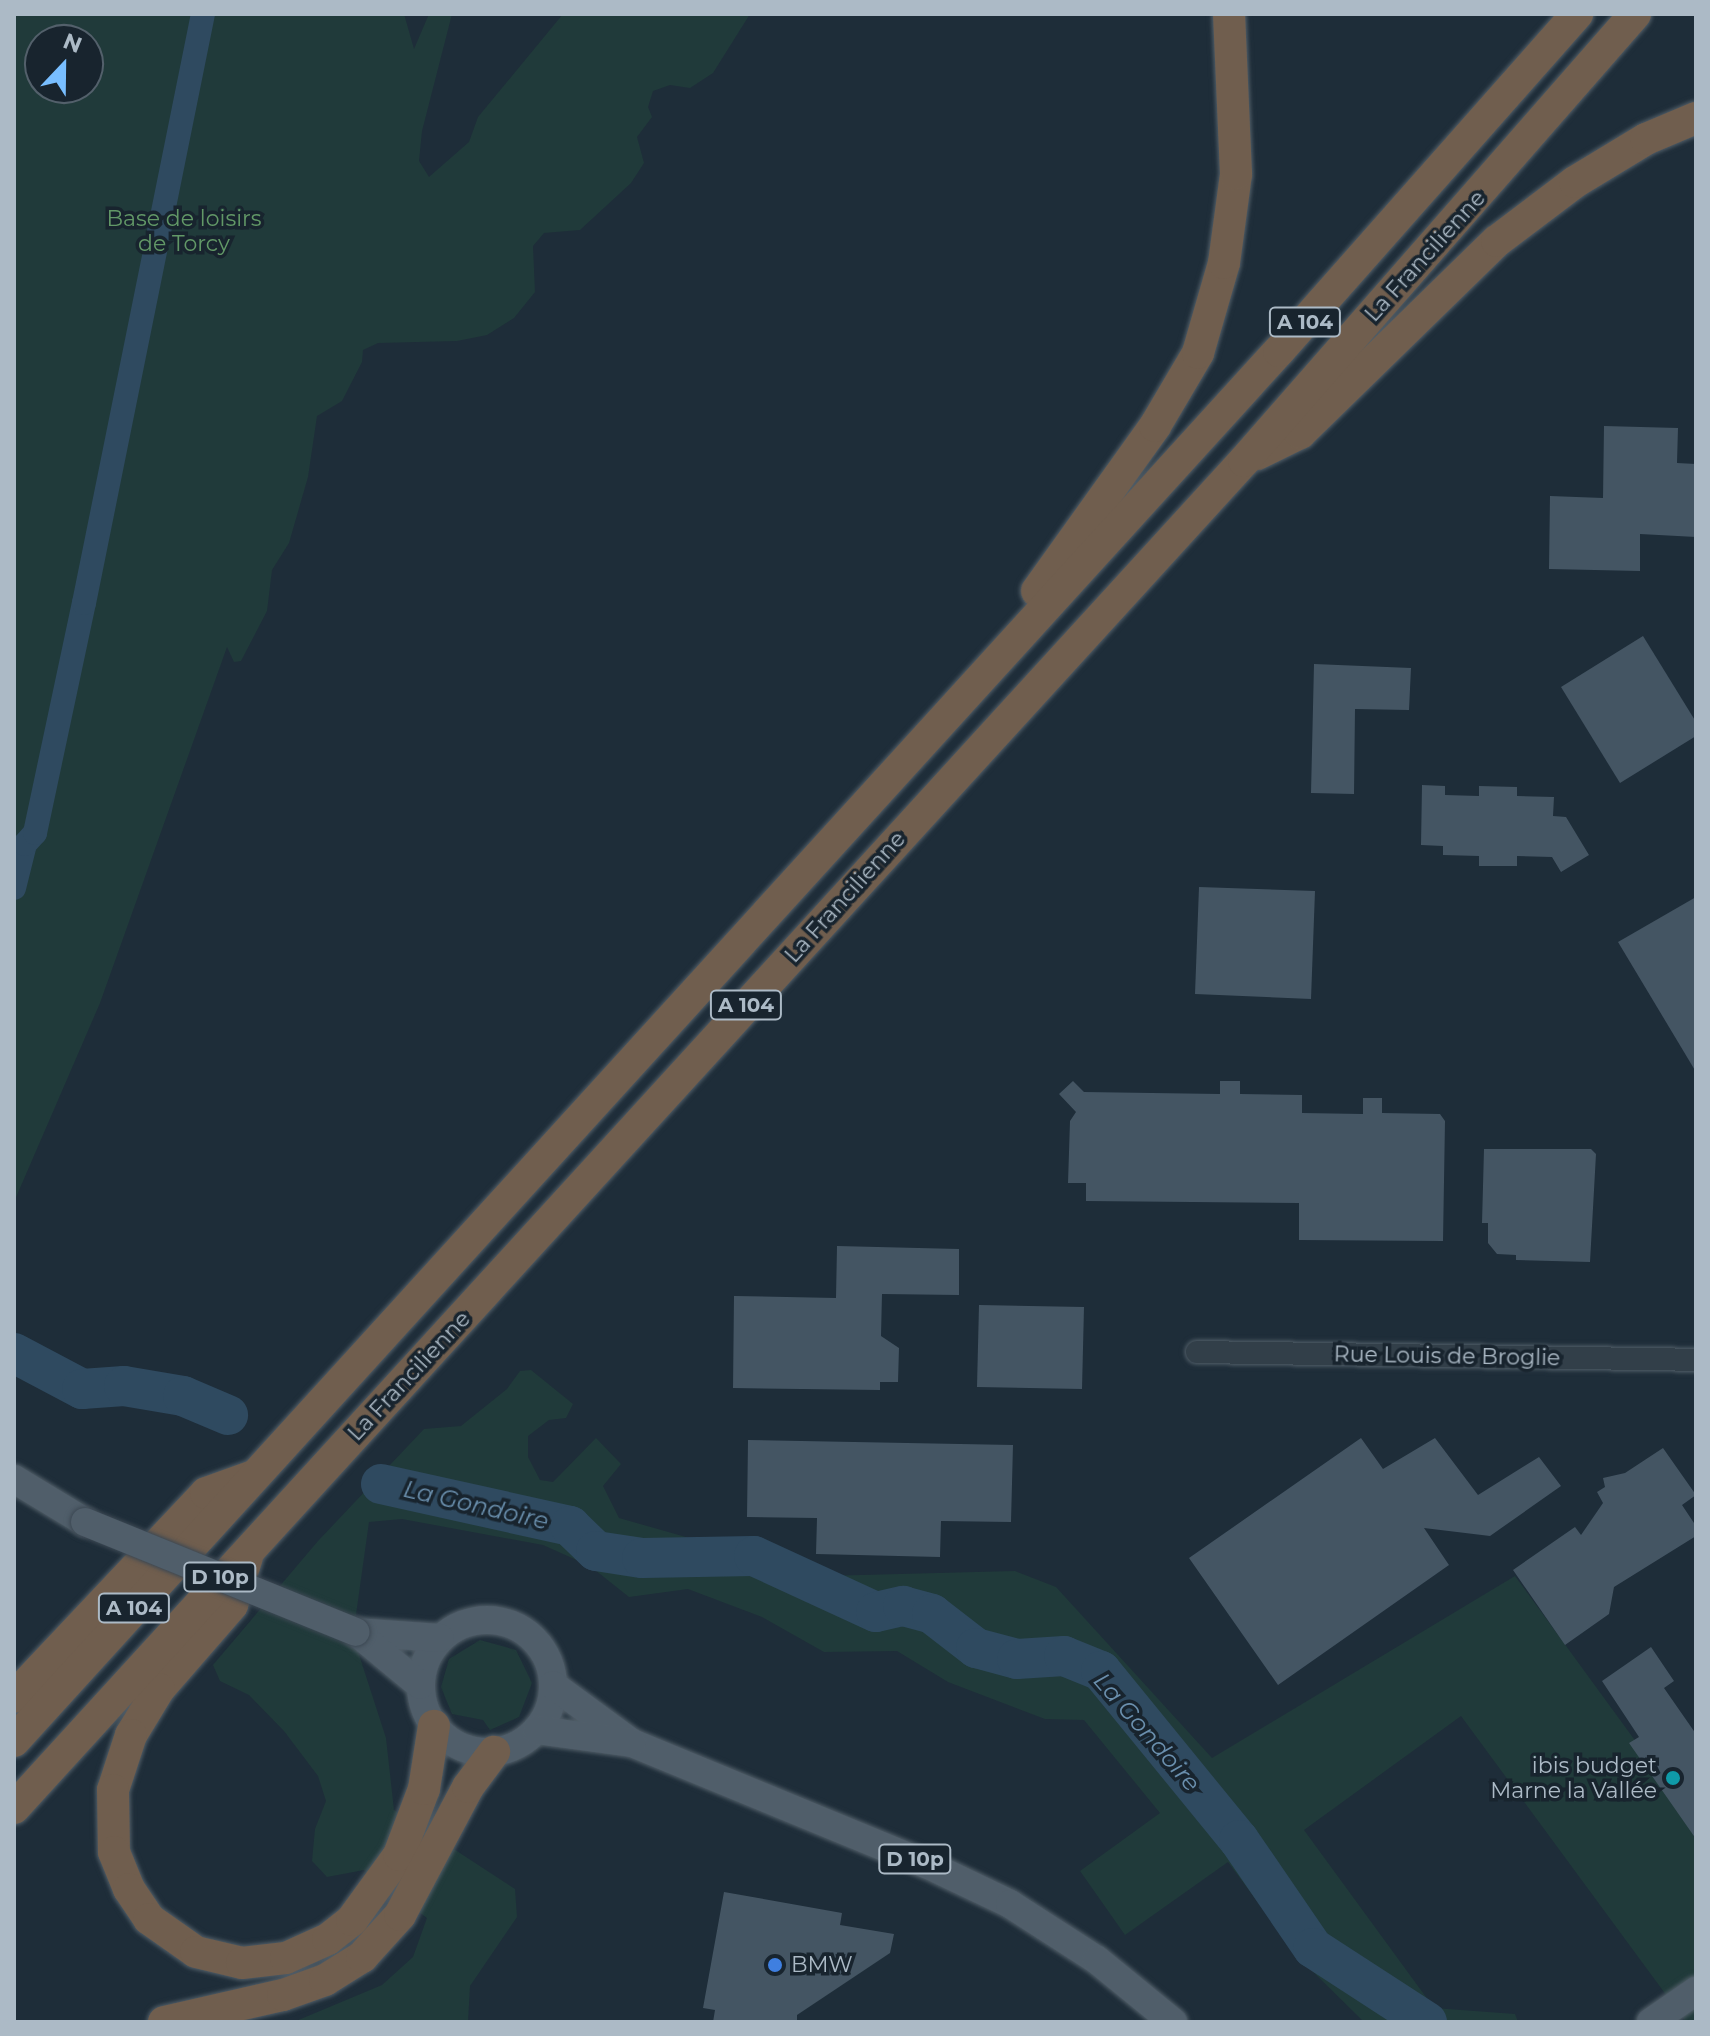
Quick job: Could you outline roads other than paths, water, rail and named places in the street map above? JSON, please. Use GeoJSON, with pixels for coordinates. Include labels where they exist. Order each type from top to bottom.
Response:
{"type":"FeatureCollection","features":[{"type":"Feature","properties":{"kind":"highway"},"geometry":{"type":"LineString","coordinates":[[1026,625],[1039,583],[1155,426],[1198,353],[1224,263],[1236,174],[1229,14]]}},
{"type":"Feature","properties":{"kind":"highway","name":"La Francilienne"},"geometry":{"type":"LineString","coordinates":[[14,1741],[1026,625],[1279,351],[1577,14]]}},
{"type":"Feature","properties":{"kind":"highway","name":"La Francilienne"},"geometry":{"type":"LineString","coordinates":[[14,1808],[1244,461],[1635,14]]}},
{"type":"Feature","properties":{"kind":"highway"},"geometry":{"type":"LineString","coordinates":[[1244,461],[1300,433],[1497,241],[1575,182],[1646,139],[1696,118]]}},
{"type":"Feature","properties":{"kind":"highway"},"geometry":{"type":"LineString","coordinates":[[14,1697],[206,1493],[254,1476]]}},
{"type":"Feature","properties":{"kind":"highway"},"geometry":{"type":"LineString","coordinates":[[249,1550],[232,1605],[159,1689],[131,1735],[113,1790],[114,1852],[129,1889],[149,1919],[196,1952],[242,1963],[286,1958],[328,1939],[352,1920],[399,1855],[424,1789],[434,1726]]}},
{"type":"Feature","properties":{"kind":"highway"},"geometry":{"type":"LineString","coordinates":[[164,2022],[283,1995],[325,1980],[362,1957],[400,1915],[468,1787],[494,1752]]}},
{"type":"Feature","properties":{"kind":"main road","name":"D 10p"},"geometry":{"type":"LineString","coordinates":[[14,1479],[85,1522]]}},
{"type":"Feature","properties":{"kind":"main road","name":"D 10p"},"geometry":{"type":"LineString","coordinates":[[14,1496],[356,1632],[420,1685]]}},
{"type":"Feature","properties":{"kind":"main road"},"geometry":{"type":"LineString","coordinates":[[468,1622],[508,1623],[541,1647],[553,1685],[549,1709],[537,1730],[518,1745],[494,1752],[460,1747],[434,1726],[420,1685],[426,1657],[440,1638],[468,1622]]}},
{"type":"Feature","properties":{"kind":"main road","name":"D 10p"},"geometry":{"type":"LineString","coordinates":[[356,1632],[440,1638]]}},
{"type":"Feature","properties":{"kind":"main road","name":"D 10p"},"geometry":{"type":"LineString","coordinates":[[553,1685],[632,1743],[937,1869],[1010,1904],[1097,1960],[1173,2022]]}},
{"type":"Feature","properties":{"kind":"main road","name":"D 10p"},"geometry":{"type":"LineString","coordinates":[[537,1730],[632,1743]]}},
{"type":"Feature","properties":{"kind":"main road"},"geometry":{"type":"LineString","coordinates":[[1651,2022],[1696,1991]]}},
{"type":"Feature","properties":{"kind":"street","name":"Rue Louis de Broglie"},"geometry":{"type":"LineString","coordinates":[[1197,1352],[1696,1360]]}},
{"type":"Feature","properties":{"kind":"waterway"},"geometry":{"type":"LineString","coordinates":[[14,888],[25,844],[35,833],[203,14]]}},
{"type":"Feature","properties":{"kind":"waterway","name":"La Gondoire"},"geometry":{"type":"LineString","coordinates":[[14,1353],[82,1389],[124,1386],[183,1396],[228,1415]]}},
{"type":"Feature","properties":{"kind":"waterway","name":"La Gondoire"},"geometry":{"type":"LineString","coordinates":[[381,1484],[570,1526],[596,1551],[642,1558],[754,1556],[876,1612],[903,1606],[932,1614],[976,1648],[1017,1659],[1064,1656],[1101,1671],[1239,1840],[1313,1948],[1427,2022]]}},
{"type":"Feature","properties":{"kind":"place","name":"ibis budget Marne la Vallée"},"geometry":{"type":"Point","coordinates":[1673,1778]}},
{"type":"Feature","properties":{"kind":"place","name":"BMW"},"geometry":{"type":"Point","coordinates":[775,1965]}},
{"type":"Feature","properties":{"kind":"park label","name":"Base de loisirs de Torcy"},"geometry":{"type":"Point","coordinates":[184,230]}}]}
